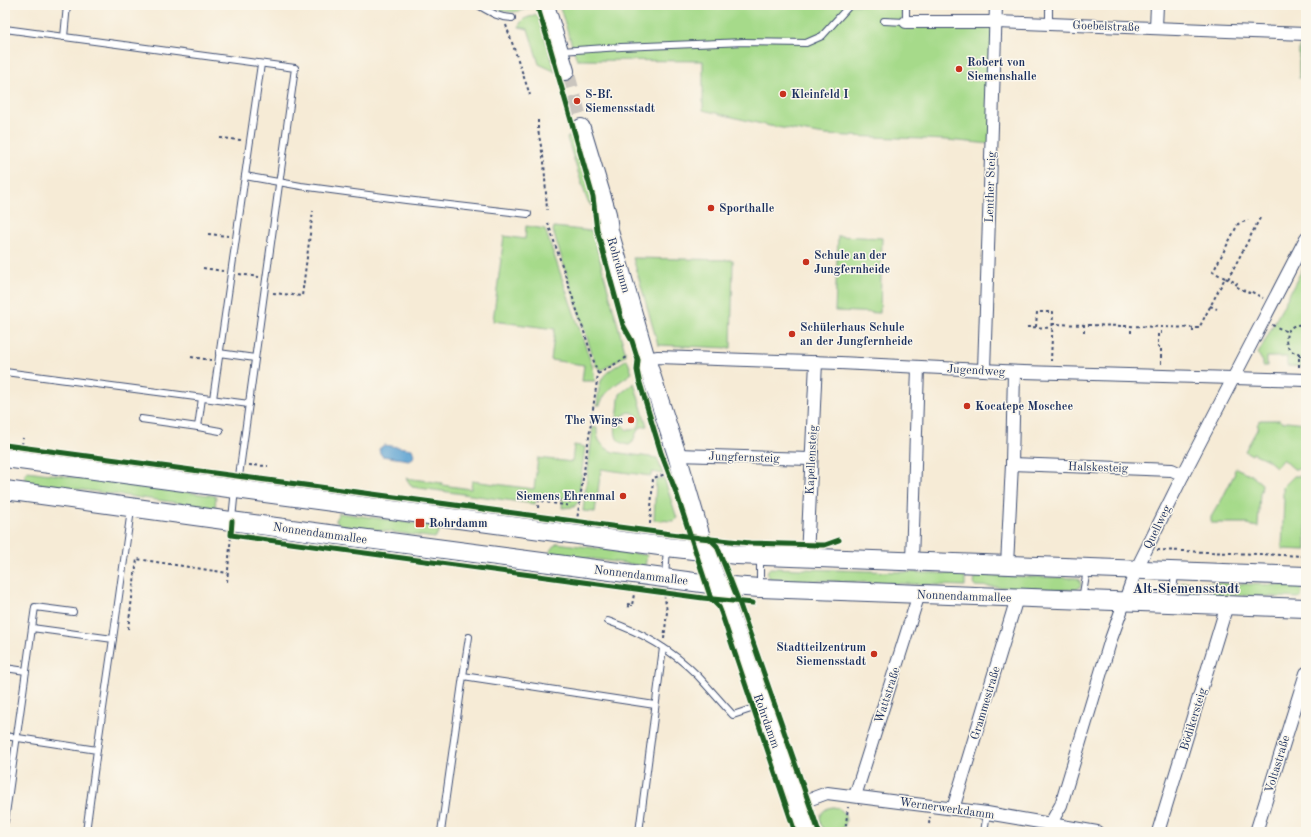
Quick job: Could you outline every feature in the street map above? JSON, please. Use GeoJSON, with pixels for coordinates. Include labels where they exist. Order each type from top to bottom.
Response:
{"type":"FeatureCollection","features":[{"type":"Feature","properties":{"kind":"main road"},"geometry":{"type":"LineString","coordinates":[[545,5],[565,71]]}},
{"type":"Feature","properties":{"kind":"main road","name":"Rohrdamm"},"geometry":{"type":"LineString","coordinates":[[581,128],[607,214],[609,231],[637,357],[671,460],[717,585],[729,613],[807,832]]}},
{"type":"Feature","properties":{"kind":"main road"},"geometry":{"type":"LineString","coordinates":[[10,452],[236,489],[705,551],[760,556],[807,558],[1306,576]]}},
{"type":"Feature","properties":{"kind":"main road","name":"Nonnendammallee"},"geometry":{"type":"LineString","coordinates":[[5,490],[131,507],[231,528],[717,585],[760,588],[1306,608]]}},
{"type":"Feature","properties":{"kind":"street","name":"Lenther Steig"},"geometry":{"type":"LineString","coordinates":[[984,370],[996,5]]}},
{"type":"Feature","properties":{"kind":"street"},"geometry":{"type":"LineString","coordinates":[[1156,27],[1157,5]]}},
{"type":"Feature","properties":{"kind":"street","name":"Goebelstraße"},"geometry":{"type":"LineString","coordinates":[[906,22],[996,22],[1306,34]]}},
{"type":"Feature","properties":{"kind":"street","name":"Quellweg"},"geometry":{"type":"LineString","coordinates":[[1049,827],[1060,805],[1124,602],[1136,570],[1183,474],[1306,238]]}},
{"type":"Feature","properties":{"kind":"street","name":"Jugendweg"},"geometry":{"type":"LineString","coordinates":[[637,357],[816,362],[1014,372],[1306,380]]}},
{"type":"Feature","properties":{"kind":"street","name":"Kapellensteig"},"geometry":{"type":"LineString","coordinates":[[807,558],[816,362]]}},
{"type":"Feature","properties":{"kind":"street"},"geometry":{"type":"LineString","coordinates":[[912,562],[918,367]]}},
{"type":"Feature","properties":{"kind":"street"},"geometry":{"type":"LineString","coordinates":[[1007,565],[1012,464],[1014,372]]}},
{"type":"Feature","properties":{"kind":"street","name":"Jungfernsteig"},"geometry":{"type":"LineString","coordinates":[[671,460],[811,459]]}},
{"type":"Feature","properties":{"kind":"street","name":"Halskesteig"},"geometry":{"type":"LineString","coordinates":[[1012,464],[1172,470],[1183,474]]}},
{"type":"Feature","properties":{"kind":"street","name":"Wattstraße"},"geometry":{"type":"LineString","coordinates":[[852,801],[919,594]]}},
{"type":"Feature","properties":{"kind":"street","name":"Grammestraße"},"geometry":{"type":"LineString","coordinates":[[953,809],[1017,598]]}},
{"type":"Feature","properties":{"kind":"street","name":"Bödikersteig"},"geometry":{"type":"LineString","coordinates":[[1158,832],[1227,605]]}},
{"type":"Feature","properties":{"kind":"street","name":"Voltastraße"},"geometry":{"type":"LineString","coordinates":[[1256,832],[1306,673]]}},
{"type":"Feature","properties":{"kind":"street","name":"Wernerwerkdamm"},"geometry":{"type":"LineString","coordinates":[[797,804],[827,793],[852,801],[987,813],[1049,827],[1097,832]]}},
{"type":"Feature","properties":{"kind":"lane"},"geometry":{"type":"LineString","coordinates":[[64,37],[68,5]]}},
{"type":"Feature","properties":{"kind":"lane"},"geometry":{"type":"LineString","coordinates":[[478,5],[496,16],[512,18]]}},
{"type":"Feature","properties":{"kind":"lane"},"geometry":{"type":"LineString","coordinates":[[559,51],[745,42],[806,43],[822,36],[850,5]]}},
{"type":"Feature","properties":{"kind":"lane"},"geometry":{"type":"LineString","coordinates":[[884,21],[906,22],[906,5]]}},
{"type":"Feature","properties":{"kind":"lane"},"geometry":{"type":"LineString","coordinates":[[1049,5],[1049,24]]}},
{"type":"Feature","properties":{"kind":"lane"},"geometry":{"type":"LineString","coordinates":[[5,29],[295,68],[231,528]]}},
{"type":"Feature","properties":{"kind":"lane"},"geometry":{"type":"LineString","coordinates":[[213,399],[261,64]]}},
{"type":"Feature","properties":{"kind":"lane"},"geometry":{"type":"LineString","coordinates":[[245,176],[301,186],[528,214]]}},
{"type":"Feature","properties":{"kind":"lane"},"geometry":{"type":"LineString","coordinates":[[219,354],[255,358]]}},
{"type":"Feature","properties":{"kind":"lane"},"geometry":{"type":"LineString","coordinates":[[5,372],[248,404]]}},
{"type":"Feature","properties":{"kind":"lane"},"geometry":{"type":"LineString","coordinates":[[198,427],[202,398]]}},
{"type":"Feature","properties":{"kind":"lane"},"geometry":{"type":"LineString","coordinates":[[141,419],[220,431]]}},
{"type":"Feature","properties":{"kind":"lane"},"geometry":{"type":"LineString","coordinates":[[86,832],[131,507]]}},
{"type":"Feature","properties":{"kind":"lane"},"geometry":{"type":"LineString","coordinates":[[665,578],[667,547]]}},
{"type":"Feature","properties":{"kind":"lane"},"geometry":{"type":"LineString","coordinates":[[760,556],[760,588]]}},
{"type":"Feature","properties":{"kind":"lane"},"geometry":{"type":"LineString","coordinates":[[1082,600],[1087,568]]}},
{"type":"Feature","properties":{"kind":"lane"},"geometry":{"type":"LineString","coordinates":[[1172,604],[1176,571]]}},
{"type":"Feature","properties":{"kind":"lane"},"geometry":{"type":"LineString","coordinates":[[5,817],[35,607],[73,612]]}},
{"type":"Feature","properties":{"kind":"lane"},"geometry":{"type":"LineString","coordinates":[[608,620],[623,626],[663,648],[698,676],[733,715],[762,706]]}},
{"type":"Feature","properties":{"kind":"lane"},"geometry":{"type":"LineString","coordinates":[[32,628],[112,639]]}},
{"type":"Feature","properties":{"kind":"lane"},"geometry":{"type":"LineString","coordinates":[[441,832],[469,637]]}},
{"type":"Feature","properties":{"kind":"lane"},"geometry":{"type":"LineString","coordinates":[[639,832],[663,648]]}},
{"type":"Feature","properties":{"kind":"lane"},"geometry":{"type":"LineString","coordinates":[[5,668],[26,671]]}},
{"type":"Feature","properties":{"kind":"lane"},"geometry":{"type":"LineString","coordinates":[[463,676],[655,704]]}},
{"type":"Feature","properties":{"kind":"lane"},"geometry":{"type":"LineString","coordinates":[[5,736],[97,750]]}},
{"type":"Feature","properties":{"kind":"lane"},"geometry":{"type":"LineString","coordinates":[[984,832],[987,813]]}},
{"type":"Feature","properties":{"kind":"path"},"geometry":{"type":"LineString","coordinates":[[504,18],[530,95]]}},
{"type":"Feature","properties":{"kind":"path"},"geometry":{"type":"LineString","coordinates":[[538,120],[538,130],[544,162],[547,210]]}},
{"type":"Feature","properties":{"kind":"path"},"geometry":{"type":"LineString","coordinates":[[220,138],[250,141]]}},
{"type":"Feature","properties":{"kind":"path"},"geometry":{"type":"LineString","coordinates":[[264,292],[302,296],[312,211]]}},
{"type":"Feature","properties":{"kind":"path"},"geometry":{"type":"LineString","coordinates":[[1228,279],[1260,218]]}},
{"type":"Feature","properties":{"kind":"path"},"geometry":{"type":"LineString","coordinates":[[1248,220],[1238,224],[1213,272],[1236,283],[1235,286],[1249,293],[1250,291],[1272,302]]}},
{"type":"Feature","properties":{"kind":"path"},"geometry":{"type":"LineString","coordinates":[[548,223],[598,374],[577,522]]}},
{"type":"Feature","properties":{"kind":"path"},"geometry":{"type":"LineString","coordinates":[[208,234],[236,238]]}},
{"type":"Feature","properties":{"kind":"path"},"geometry":{"type":"LineString","coordinates":[[203,268],[266,278]]}},
{"type":"Feature","properties":{"kind":"path"},"geometry":{"type":"LineString","coordinates":[[1052,324],[1199,328],[1225,278]]}},
{"type":"Feature","properties":{"kind":"path"},"geometry":{"type":"LineString","coordinates":[[1210,306],[1217,309]]}},
{"type":"Feature","properties":{"kind":"path"},"geometry":{"type":"LineString","coordinates":[[1036,327],[1036,312],[1053,312],[1051,373]]}},
{"type":"Feature","properties":{"kind":"path"},"geometry":{"type":"LineString","coordinates":[[1262,320],[1288,332]]}},
{"type":"Feature","properties":{"kind":"path"},"geometry":{"type":"LineString","coordinates":[[1084,324],[1084,332]]}},
{"type":"Feature","properties":{"kind":"path"},"geometry":{"type":"LineString","coordinates":[[1306,326],[1297,325],[1290,329],[1286,339],[1288,346],[1293,352],[1306,356]]}},
{"type":"Feature","properties":{"kind":"path"},"geometry":{"type":"LineString","coordinates":[[1131,326],[1131,333]]}},
{"type":"Feature","properties":{"kind":"path"},"geometry":{"type":"LineString","coordinates":[[1027,327],[1052,328]]}},
{"type":"Feature","properties":{"kind":"path"},"geometry":{"type":"LineString","coordinates":[[1160,375],[1161,347],[1158,347],[1158,333],[1161,333],[1161,327]]}},
{"type":"Feature","properties":{"kind":"path"},"geometry":{"type":"LineString","coordinates":[[1194,328],[1194,335]]}},
{"type":"Feature","properties":{"kind":"path"},"geometry":{"type":"LineString","coordinates":[[1299,355],[1306,352]]}},
{"type":"Feature","properties":{"kind":"path"},"geometry":{"type":"LineString","coordinates":[[1299,355],[1299,366]]}},
{"type":"Feature","properties":{"kind":"path"},"geometry":{"type":"LineString","coordinates":[[598,374],[637,357]]}},
{"type":"Feature","properties":{"kind":"path"},"geometry":{"type":"LineString","coordinates":[[10,452],[29,448]]}},
{"type":"Feature","properties":{"kind":"path"},"geometry":{"type":"LineString","coordinates":[[671,460],[671,479]]}},
{"type":"Feature","properties":{"kind":"path"},"geometry":{"type":"LineString","coordinates":[[249,465],[268,466]]}},
{"type":"Feature","properties":{"kind":"path"},"geometry":{"type":"LineString","coordinates":[[260,466],[260,471]]}},
{"type":"Feature","properties":{"kind":"path"},"geometry":{"type":"LineString","coordinates":[[650,524],[653,478],[666,474]]}},
{"type":"Feature","properties":{"kind":"path"},"geometry":{"type":"LineString","coordinates":[[539,499],[546,498],[571,502]]}},
{"type":"Feature","properties":{"kind":"path"},"geometry":{"type":"LineString","coordinates":[[539,499],[545,502],[571,506]]}},
{"type":"Feature","properties":{"kind":"path"},"geometry":{"type":"LineString","coordinates":[[538,508],[539,499]]}},
{"type":"Feature","properties":{"kind":"path"},"geometry":{"type":"LineString","coordinates":[[569,521],[584,523]]}},
{"type":"Feature","properties":{"kind":"path"},"geometry":{"type":"LineString","coordinates":[[227,582],[231,528]]}},
{"type":"Feature","properties":{"kind":"path"},"geometry":{"type":"LineString","coordinates":[[1154,550],[1306,556]]}},
{"type":"Feature","properties":{"kind":"path"},"geometry":{"type":"LineString","coordinates":[[128,629],[137,559],[228,573]]}},
{"type":"Feature","properties":{"kind":"path"},"geometry":{"type":"LineString","coordinates":[[627,605],[632,605],[635,589]]}},
{"type":"Feature","properties":{"kind":"path"},"geometry":{"type":"LineString","coordinates":[[665,627],[666,606]]}},
{"type":"Feature","properties":{"kind":"path"},"geometry":{"type":"LineString","coordinates":[[845,832],[852,801]]}},
{"type":"Feature","properties":{"kind":"path"},"geometry":{"type":"LineString","coordinates":[[929,824],[930,819]]}},
{"type":"Feature","properties":{"kind":"green space"},"geometry":{"type":"Polygon","coordinates":[[[498,5],[535,6],[510,12],[500,10],[498,5]]]}},
{"type":"Feature","properties":{"kind":"green space"},"geometry":{"type":"Polygon","coordinates":[[[559,5],[902,5],[902,21],[996,22],[991,144],[947,140],[825,135],[770,126],[703,110],[703,61],[577,60],[559,5]]]}},
{"type":"Feature","properties":{"kind":"green space"},"geometry":{"type":"Polygon","coordinates":[[[538,15],[556,72],[539,64],[528,29],[519,27],[524,19],[538,15]]]}},
{"type":"Feature","properties":{"kind":"green space"},"geometry":{"type":"Polygon","coordinates":[[[1299,47],[1306,47],[1306,78],[1299,78],[1299,47]]]}},
{"type":"Feature","properties":{"kind":"green space"},"geometry":{"type":"Polygon","coordinates":[[[571,135],[575,137],[591,195],[592,207],[587,200],[567,138],[571,135]]]}},
{"type":"Feature","properties":{"kind":"green space"},"geometry":{"type":"Polygon","coordinates":[[[526,226],[545,229],[593,368],[595,381],[582,381],[584,365],[551,360],[555,329],[493,321],[504,236],[525,239],[526,226]]]}},
{"type":"Feature","properties":{"kind":"green space"},"geometry":{"type":"Polygon","coordinates":[[[554,227],[592,231],[626,355],[602,370],[596,366],[553,231],[554,227]]]}},
{"type":"Feature","properties":{"kind":"green space"},"geometry":{"type":"Polygon","coordinates":[[[838,236],[882,238],[880,313],[835,311],[838,236]]]}},
{"type":"Feature","properties":{"kind":"green space"},"geometry":{"type":"Polygon","coordinates":[[[633,258],[733,260],[731,348],[658,345],[633,258]]]}},
{"type":"Feature","properties":{"kind":"green space"},"geometry":{"type":"Polygon","coordinates":[[[1304,266],[1306,266],[1306,367],[1287,366],[1287,357],[1267,357],[1267,366],[1263,366],[1263,362],[1258,354],[1304,266]]]}},
{"type":"Feature","properties":{"kind":"green space"},"geometry":{"type":"Polygon","coordinates":[[[627,359],[632,373],[609,391],[605,395],[600,405],[597,405],[599,387],[603,377],[627,359]]]}},
{"type":"Feature","properties":{"kind":"green space"},"geometry":{"type":"Polygon","coordinates":[[[634,383],[647,426],[639,429],[633,442],[629,445],[620,442],[617,439],[615,431],[620,394],[634,383]],[[629,412],[621,417],[621,424],[627,430],[632,430],[639,426],[640,418],[634,413],[629,412]]]}},
{"type":"Feature","properties":{"kind":"green space"},"geometry":{"type":"Polygon","coordinates":[[[1260,420],[1280,420],[1282,422],[1287,421],[1306,423],[1306,469],[1294,469],[1283,459],[1276,467],[1268,460],[1245,451],[1259,426],[1257,425],[1260,420]]]}},
{"type":"Feature","properties":{"kind":"green space"},"geometry":{"type":"Polygon","coordinates":[[[593,427],[597,428],[600,443],[606,448],[613,452],[657,458],[663,474],[652,472],[651,476],[601,469],[595,512],[583,511],[593,427]]]}},
{"type":"Feature","properties":{"kind":"green space"},"geometry":{"type":"Polygon","coordinates":[[[574,445],[585,447],[578,502],[574,507],[562,508],[563,498],[537,494],[535,504],[412,487],[406,478],[471,489],[472,481],[534,489],[538,458],[572,462],[574,445]]]}},
{"type":"Feature","properties":{"kind":"green space"},"geometry":{"type":"Polygon","coordinates":[[[1236,468],[1251,475],[1262,484],[1260,492],[1258,527],[1247,525],[1247,523],[1211,523],[1211,517],[1219,505],[1236,468]]]}},
{"type":"Feature","properties":{"kind":"green space"},"geometry":{"type":"Polygon","coordinates":[[[27,471],[216,496],[215,508],[25,482],[25,474],[27,471]]]}},
{"type":"Feature","properties":{"kind":"green space"},"geometry":{"type":"Polygon","coordinates":[[[1294,476],[1306,476],[1306,550],[1282,549],[1283,487],[1294,476]]]}},
{"type":"Feature","properties":{"kind":"green space"},"geometry":{"type":"Polygon","coordinates":[[[664,478],[677,518],[673,521],[654,520],[656,480],[664,478]]]}},
{"type":"Feature","properties":{"kind":"green space"},"geometry":{"type":"Polygon","coordinates":[[[339,513],[441,527],[435,538],[341,525],[335,520],[339,513]]]}},
{"type":"Feature","properties":{"kind":"green space"},"geometry":{"type":"Polygon","coordinates":[[[557,543],[647,555],[645,566],[549,553],[557,543]]]}},
{"type":"Feature","properties":{"kind":"green space"},"geometry":{"type":"Polygon","coordinates":[[[770,568],[965,574],[965,586],[772,579],[767,575],[770,568]]]}},
{"type":"Feature","properties":{"kind":"green space"},"geometry":{"type":"Polygon","coordinates":[[[975,575],[1076,578],[1079,579],[1081,584],[1076,590],[974,586],[975,575]]]}},
{"type":"Feature","properties":{"kind":"green space"},"geometry":{"type":"Polygon","coordinates":[[[1181,583],[1302,586],[1301,598],[1183,593],[1180,588],[1181,583]]]}},
{"type":"Feature","properties":{"kind":"green space"},"geometry":{"type":"Polygon","coordinates":[[[833,807],[842,811],[846,820],[842,829],[833,833],[824,829],[820,820],[824,811],[833,807]]]}},
{"type":"Feature","properties":{"kind":"water"},"geometry":{"type":"Polygon","coordinates":[[[384,445],[412,449],[414,455],[413,458],[409,460],[382,456],[379,449],[384,445]]]}},
{"type":"Feature","properties":{"kind":"tunnel"},"geometry":{"type":"LineString","coordinates":[[565,71],[581,128]]}},
{"type":"Feature","properties":{"kind":"cycle path"},"geometry":{"type":"LineString","coordinates":[[537,5],[593,197],[597,230],[623,325],[632,341],[638,360],[637,370],[639,380],[661,453],[676,492],[711,599],[719,607],[721,612],[795,832]]}},
{"type":"Feature","properties":{"kind":"cycle path"},"geometry":{"type":"LineString","coordinates":[[5,445],[701,538],[750,543],[819,545],[825,545],[839,540]]}},
{"type":"Feature","properties":{"kind":"cycle path"},"geometry":{"type":"LineString","coordinates":[[232,521],[231,535],[703,598],[753,603]]}},
{"type":"Feature","properties":{"kind":"cycle path"},"geometry":{"type":"LineString","coordinates":[[709,538],[717,546],[739,602],[819,832]]}},
{"type":"Feature","properties":{"kind":"place","name":"Robert von Siemenshalle"},"geometry":{"type":"Point","coordinates":[959,69]}},
{"type":"Feature","properties":{"kind":"place","name":"Kleinfeld I"},"geometry":{"type":"Point","coordinates":[783,94]}},
{"type":"Feature","properties":{"kind":"place","name":"S-Bf. Siemensstadt"},"geometry":{"type":"Point","coordinates":[577,101]}},
{"type":"Feature","properties":{"kind":"place","name":"Sporthalle"},"geometry":{"type":"Point","coordinates":[711,208]}},
{"type":"Feature","properties":{"kind":"place","name":"Schule an der Jungfernheide"},"geometry":{"type":"Point","coordinates":[806,262]}},
{"type":"Feature","properties":{"kind":"place","name":"Schülerhaus Schule an der Jungfernheide"},"geometry":{"type":"Point","coordinates":[792,334]}},
{"type":"Feature","properties":{"kind":"place","name":"Kocatepe Moschee"},"geometry":{"type":"Point","coordinates":[967,406]}},
{"type":"Feature","properties":{"kind":"place","name":"The Wings"},"geometry":{"type":"Point","coordinates":[631,420]}},
{"type":"Feature","properties":{"kind":"place","name":"Siemens Ehrenmal"},"geometry":{"type":"Point","coordinates":[623,496]}},
{"type":"Feature","properties":{"kind":"place","name":"Rohrdamm"},"geometry":{"type":"Point","coordinates":[420,523]}},
{"type":"Feature","properties":{"kind":"place","name":"Stadtteilzentrum Siemensstadt"},"geometry":{"type":"Point","coordinates":[874,654]}},
{"type":"Feature","properties":{"kind":"district","name":"Alt-Siemensstadt"},"geometry":{"type":"Point","coordinates":[1186,588]}}]}
